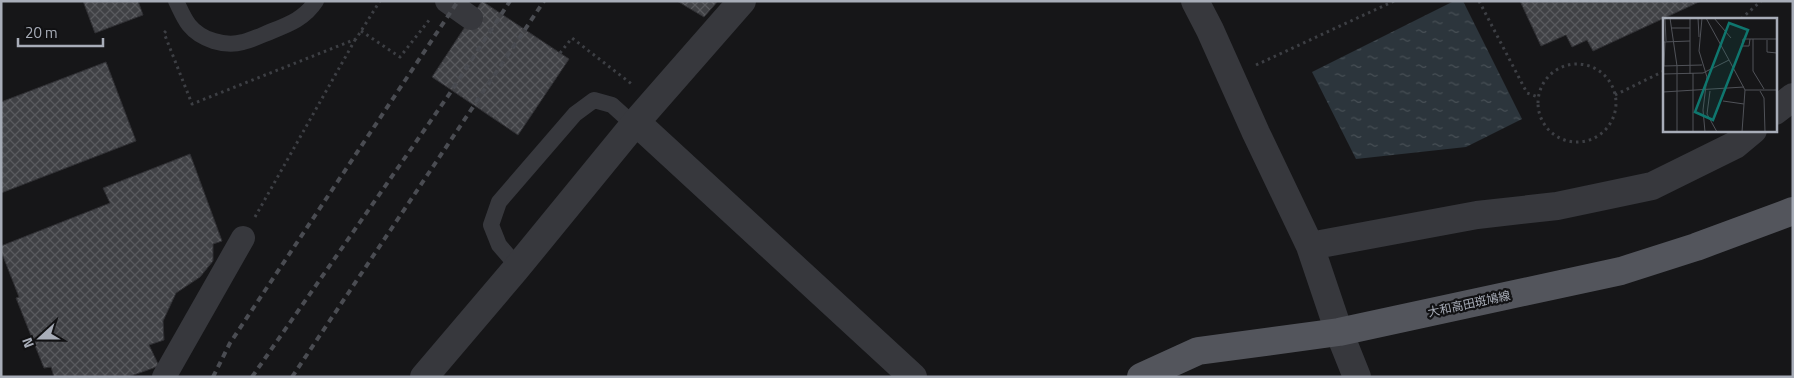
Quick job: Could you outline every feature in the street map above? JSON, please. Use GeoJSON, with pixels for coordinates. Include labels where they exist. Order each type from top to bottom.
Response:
{"type":"FeatureCollection","features":[{"type":"Feature","properties":{"kind":"main road","name":"大和高田斑鳩線"},"geometry":{"type":"LineString","coordinates":[[1141,377],[1198,351],[1339,332],[1621,270],[1696,247],[1793,210]]}},
{"type":"Feature","properties":{"kind":"street"},"geometry":{"type":"LineString","coordinates":[[424,377],[518,267],[635,123],[742,1]]}},
{"type":"Feature","properties":{"kind":"street"},"geometry":{"type":"LineString","coordinates":[[1195,1],[1310,246],[1339,332],[1358,377]]}},
{"type":"Feature","properties":{"kind":"street"},"geometry":{"type":"LineString","coordinates":[[440,8],[471,18]]}},
{"type":"Feature","properties":{"kind":"street"},"geometry":{"type":"LineString","coordinates":[[1776,110],[1793,97]]}},
{"type":"Feature","properties":{"kind":"street"},"geometry":{"type":"LineString","coordinates":[[635,123],[913,377]]}},
{"type":"Feature","properties":{"kind":"street"},"geometry":{"type":"LineString","coordinates":[[1310,246],[1478,215],[1557,206],[1652,186],[1735,145],[1752,131]]}},
{"type":"Feature","properties":{"kind":"street"},"geometry":{"type":"LineString","coordinates":[[164,377],[243,238]]}},
{"type":"Feature","properties":{"kind":"lane"},"geometry":{"type":"LineString","coordinates":[[176,1],[189,25],[201,35],[229,44],[242,42],[293,22],[310,10],[316,1]]}},
{"type":"Feature","properties":{"kind":"lane"},"geometry":{"type":"LineString","coordinates":[[518,267],[499,245],[491,226],[499,202],[575,114],[594,100],[612,105],[635,123]]}},
{"type":"Feature","properties":{"kind":"path"},"geometry":{"type":"LineString","coordinates":[[1231,77],[1394,1]]}},
{"type":"Feature","properties":{"kind":"path"},"geometry":{"type":"LineString","coordinates":[[1479,1],[1527,94],[1538,97]]}},
{"type":"Feature","properties":{"kind":"path"},"geometry":{"type":"LineString","coordinates":[[1742,18],[1761,1]]}},
{"type":"Feature","properties":{"kind":"path"},"geometry":{"type":"LineString","coordinates":[[361,31],[400,57],[440,8]]}},
{"type":"Feature","properties":{"kind":"path"},"geometry":{"type":"LineString","coordinates":[[560,53],[572,38],[637,88]]}},
{"type":"Feature","properties":{"kind":"path"},"geometry":{"type":"LineString","coordinates":[[243,238],[356,39]]}},
{"type":"Feature","properties":{"kind":"path"},"geometry":{"type":"LineString","coordinates":[[1576,63],[1594,67],[1608,78],[1615,95],[1615,114],[1604,131],[1588,141],[1568,141],[1551,132],[1540,116],[1538,97],[1545,80],[1558,68],[1576,63]]}},
{"type":"Feature","properties":{"kind":"path"},"geometry":{"type":"LineString","coordinates":[[1615,95],[1663,71]]}},
{"type":"Feature","properties":{"kind":"water"},"geometry":{"type":"Polygon","coordinates":[[[1454,1],[1463,1],[1522,119],[1466,147],[1356,159],[1312,72],[1454,1]]]}},
{"type":"Feature","properties":{"kind":"building"},"geometry":{"type":"Polygon","coordinates":[[[83,1],[138,1],[143,15],[95,33],[83,1]]]}},
{"type":"Feature","properties":{"kind":"building"},"geometry":{"type":"Polygon","coordinates":[[[482,1],[569,59],[518,135],[432,77],[482,1]]]}},
{"type":"Feature","properties":{"kind":"building"},"geometry":{"type":"Polygon","coordinates":[[[677,1],[718,1],[704,17],[677,1]]]}},
{"type":"Feature","properties":{"kind":"building"},"geometry":{"type":"Polygon","coordinates":[[[1520,1],[1701,1],[1593,51],[1587,40],[1572,47],[1566,35],[1541,46],[1520,1]]]}},
{"type":"Feature","properties":{"kind":"building"},"geometry":{"type":"Polygon","coordinates":[[[106,62],[136,141],[1,193],[1,102],[106,62]]]}},
{"type":"Feature","properties":{"kind":"building"},"geometry":{"type":"Polygon","coordinates":[[[190,154],[222,241],[213,244],[213,261],[200,277],[176,293],[163,321],[164,340],[149,345],[159,366],[128,377],[54,377],[51,367],[44,368],[16,298],[19,297],[1,251],[1,246],[110,203],[103,188],[190,154]]]}},
{"type":"Feature","properties":{"kind":"railway"},"geometry":{"type":"LineString","coordinates":[[213,377],[230,343],[458,1]]}},
{"type":"Feature","properties":{"kind":"railway"},"geometry":{"type":"LineString","coordinates":[[252,377],[448,96],[510,1]]}},
{"type":"Feature","properties":{"kind":"railway"},"geometry":{"type":"LineString","coordinates":[[292,377],[544,1]]}}]}
